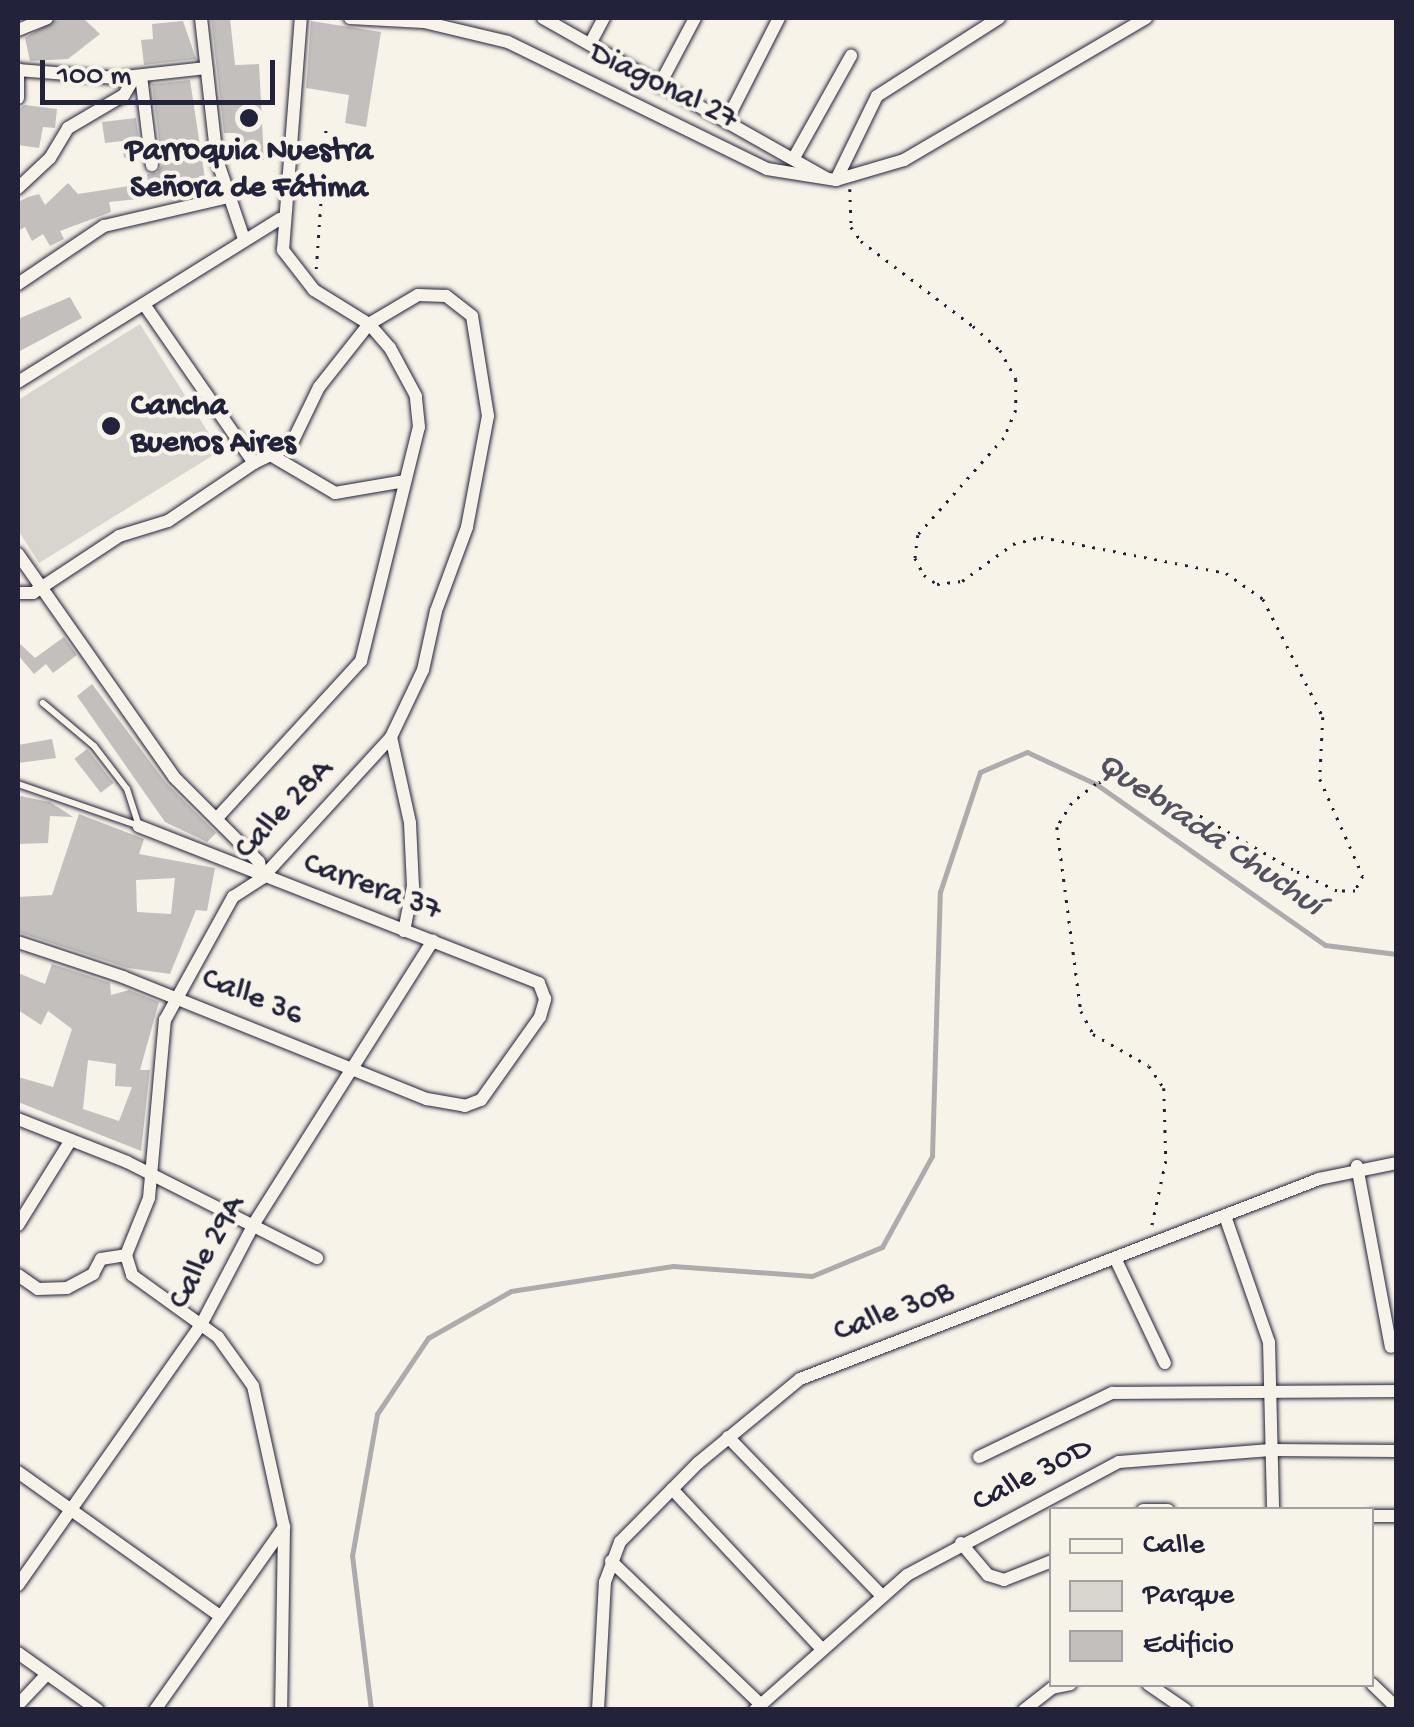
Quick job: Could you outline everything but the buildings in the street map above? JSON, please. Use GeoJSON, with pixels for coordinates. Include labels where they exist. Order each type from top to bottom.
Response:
{"type":"FeatureCollection","features":[{"type":"Feature","properties":{"kind":"street"},"geometry":{"type":"LineString","coordinates":[[18,30],[47,18]]}},
{"type":"Feature","properties":{"kind":"street"},"geometry":{"type":"LineString","coordinates":[[201,18],[213,141],[244,238]]}},
{"type":"Feature","properties":{"kind":"street","name":"Diagonal 27"},"geometry":{"type":"LineString","coordinates":[[350,18],[424,22],[508,42],[766,169],[838,179]]}},
{"type":"Feature","properties":{"kind":"street"},"geometry":{"type":"LineString","coordinates":[[542,18],[726,122],[838,179],[904,160],[1146,18]]}},
{"type":"Feature","properties":{"kind":"street"},"geometry":{"type":"LineString","coordinates":[[590,44],[604,18]]}},
{"type":"Feature","properties":{"kind":"street"},"geometry":{"type":"LineString","coordinates":[[660,86],[695,18]]}},
{"type":"Feature","properties":{"kind":"street"},"geometry":{"type":"LineString","coordinates":[[726,122],[778,18]]}},
{"type":"Feature","properties":{"kind":"street"},"geometry":{"type":"LineString","coordinates":[[838,179],[877,96],[999,18]]}},
{"type":"Feature","properties":{"kind":"street"},"geometry":{"type":"LineString","coordinates":[[218,816],[362,661],[419,428],[416,396],[369,324],[314,290],[283,250],[280,218],[304,19]]}},
{"type":"Feature","properties":{"kind":"street"},"geometry":{"type":"LineString","coordinates":[[795,156],[851,56]]}},
{"type":"Feature","properties":{"kind":"street"},"geometry":{"type":"LineString","coordinates":[[18,98],[18,69],[138,77],[206,68]]}},
{"type":"Feature","properties":{"kind":"street"},"geometry":{"type":"LineString","coordinates":[[138,77],[152,165]]}},
{"type":"Feature","properties":{"kind":"street"},"geometry":{"type":"LineString","coordinates":[[18,188],[50,158],[68,128],[124,95],[138,77]]}},
{"type":"Feature","properties":{"kind":"street"},"geometry":{"type":"LineString","coordinates":[[18,284],[104,226],[229,197]]}},
{"type":"Feature","properties":{"kind":"street"},"geometry":{"type":"LineString","coordinates":[[18,382],[280,218]]}},
{"type":"Feature","properties":{"kind":"street","name":"Calle 28A"},"geometry":{"type":"LineString","coordinates":[[126,1255],[151,1175],[158,1047],[175,997],[233,897],[262,878],[391,738],[423,670],[482,472],[488,416],[472,316],[446,296],[418,296],[369,324]]}},
{"type":"Feature","properties":{"kind":"street"},"geometry":{"type":"LineString","coordinates":[[144,304],[254,462]]}},
{"type":"Feature","properties":{"kind":"street"},"geometry":{"type":"LineString","coordinates":[[18,593],[33,592],[119,536],[168,520],[254,462],[274,457],[291,445],[319,387],[369,324]]}},
{"type":"Feature","properties":{"kind":"street"},"geometry":{"type":"LineString","coordinates":[[274,457],[335,492],[405,481]]}},
{"type":"Feature","properties":{"kind":"street"},"geometry":{"type":"LineString","coordinates":[[18,554],[174,777],[218,816],[259,862],[262,878]]}},
{"type":"Feature","properties":{"kind":"street"},"geometry":{"type":"LineString","coordinates":[[391,738],[410,823],[413,886],[404,931]]}},
{"type":"Feature","properties":{"kind":"street","name":"Carrera 37"},"geometry":{"type":"LineString","coordinates":[[138,826],[262,878],[539,983],[545,999],[540,1017],[480,1100],[465,1106]]}},
{"type":"Feature","properties":{"kind":"street","name":"Calle 29A"},"geometry":{"type":"LineString","coordinates":[[18,1585],[201,1324],[255,1222],[433,940]]}},
{"type":"Feature","properties":{"kind":"street","name":"Calle 36"},"geometry":{"type":"LineString","coordinates":[[18,942],[175,997],[426,1099],[465,1106]]}},
{"type":"Feature","properties":{"kind":"street"},"geometry":{"type":"LineString","coordinates":[[18,1118],[255,1222],[317,1258]]}},
{"type":"Feature","properties":{"kind":"street"},"geometry":{"type":"LineString","coordinates":[[18,1226],[71,1140]]}},
{"type":"Feature","properties":{"kind":"street","name":"Calle 30B"},"geometry":{"type":"LineString","coordinates":[[610,1560],[672,1489],[800,1379],[1358,1166],[1396,1163]]}},
{"type":"Feature","properties":{"kind":"street"},"geometry":{"type":"LineString","coordinates":[[1358,1166],[1391,1346]]}},
{"type":"Feature","properties":{"kind":"street"},"geometry":{"type":"LineString","coordinates":[[1226,1216],[1262,1309],[1270,1390],[1272,1507]]}},
{"type":"Feature","properties":{"kind":"street"},"geometry":{"type":"LineString","coordinates":[[18,1276],[55,1290],[93,1274],[101,1259],[126,1255],[132,1275],[148,1292],[201,1324],[234,1356],[252,1386],[284,1528],[281,1710]]}},
{"type":"Feature","properties":{"kind":"street"},"geometry":{"type":"LineString","coordinates":[[1116,1260],[1166,1363]]}},
{"type":"Feature","properties":{"kind":"street"},"geometry":{"type":"LineString","coordinates":[[979,1458],[1112,1392],[1396,1391]]}},
{"type":"Feature","properties":{"kind":"street"},"geometry":{"type":"LineString","coordinates":[[728,1438],[880,1594]]}},
{"type":"Feature","properties":{"kind":"street","name":"Calle 30D"},"geometry":{"type":"LineString","coordinates":[[758,1707],[880,1594],[961,1543],[1120,1462],[1271,1450],[1396,1451]]}},
{"type":"Feature","properties":{"kind":"street"},"geometry":{"type":"LineString","coordinates":[[18,1472],[217,1614]]}},
{"type":"Feature","properties":{"kind":"street"},"geometry":{"type":"LineString","coordinates":[[672,1489],[820,1648]]}},
{"type":"Feature","properties":{"kind":"street"},"geometry":{"type":"LineString","coordinates":[[156,1710],[217,1614],[284,1528]]}},
{"type":"Feature","properties":{"kind":"street"},"geometry":{"type":"LineString","coordinates":[[961,1543],[988,1574],[1018,1578],[1049,1562]]}},
{"type":"Feature","properties":{"kind":"street"},"geometry":{"type":"LineString","coordinates":[[610,1560],[758,1707]]}},
{"type":"Feature","properties":{"kind":"street"},"geometry":{"type":"LineString","coordinates":[[598,1710],[610,1560]]}},
{"type":"Feature","properties":{"kind":"street"},"geometry":{"type":"LineString","coordinates":[[18,1654],[98,1710]]}},
{"type":"Feature","properties":{"kind":"street"},"geometry":{"type":"LineString","coordinates":[[18,1706],[46,1674]]}},
{"type":"Feature","properties":{"kind":"street"},"geometry":{"type":"LineString","coordinates":[[1374,1686],[1396,1707]]}},
{"type":"Feature","properties":{"kind":"street"},"geometry":{"type":"LineString","coordinates":[[1024,1710],[1056,1687]]}},
{"type":"Feature","properties":{"kind":"street"},"geometry":{"type":"LineString","coordinates":[[1152,1687],[1186,1710]]}},
{"type":"Feature","properties":{"kind":"lane"},"geometry":{"type":"LineString","coordinates":[[43,703],[94,746],[127,789],[138,826]]}},
{"type":"Feature","properties":{"kind":"lane","name":"Carrera 37"},"geometry":{"type":"LineString","coordinates":[[18,784],[138,826]]}},
{"type":"Feature","properties":{"kind":"path"},"geometry":{"type":"LineString","coordinates":[[314,290],[326,127]]}},
{"type":"Feature","properties":{"kind":"path"},"geometry":{"type":"LineString","coordinates":[[838,179],[851,227],[861,241],[1000,350],[1016,379],[1016,410],[1004,438],[918,535],[915,558],[924,575],[937,584],[962,581],[1012,544],[1041,536],[1226,573],[1263,599],[1323,718],[1320,780],[1363,876],[1355,891],[1337,891],[1293,870],[1146,785],[1111,778],[1072,802],[1058,827],[1081,1011],[1092,1034],[1148,1066],[1164,1088],[1166,1161],[1148,1248]]}},
{"type":"Feature","properties":{"kind":"green space","name":"Cancha Buenos Aires"},"geometry":{"type":"Polygon","coordinates":[[[140,324],[220,451],[39,563],[18,530],[18,400],[140,324]]]}},
{"type":"Feature","properties":{"kind":"waterway","name":"Quebrada Chuchuí"},"geometry":{"type":"LineString","coordinates":[[1396,617],[1396,623]]}},
{"type":"Feature","properties":{"kind":"waterway","name":"Quebrada Chuchuí"},"geometry":{"type":"LineString","coordinates":[[371,1710],[352,1556],[377,1414],[428,1338],[511,1291],[673,1266],[812,1276],[882,1247],[932,1156],[940,892],[980,772],[1027,752],[1096,784],[1325,945],[1396,954]]}},
{"type":"Feature","properties":{"kind":"place","name":"Parroquia Nuestra Señora de Fátima"},"geometry":{"type":"Point","coordinates":[249,118]}},
{"type":"Feature","properties":{"kind":"place","name":"Cancha Buenos Aires"},"geometry":{"type":"Point","coordinates":[111,426]}}]}
